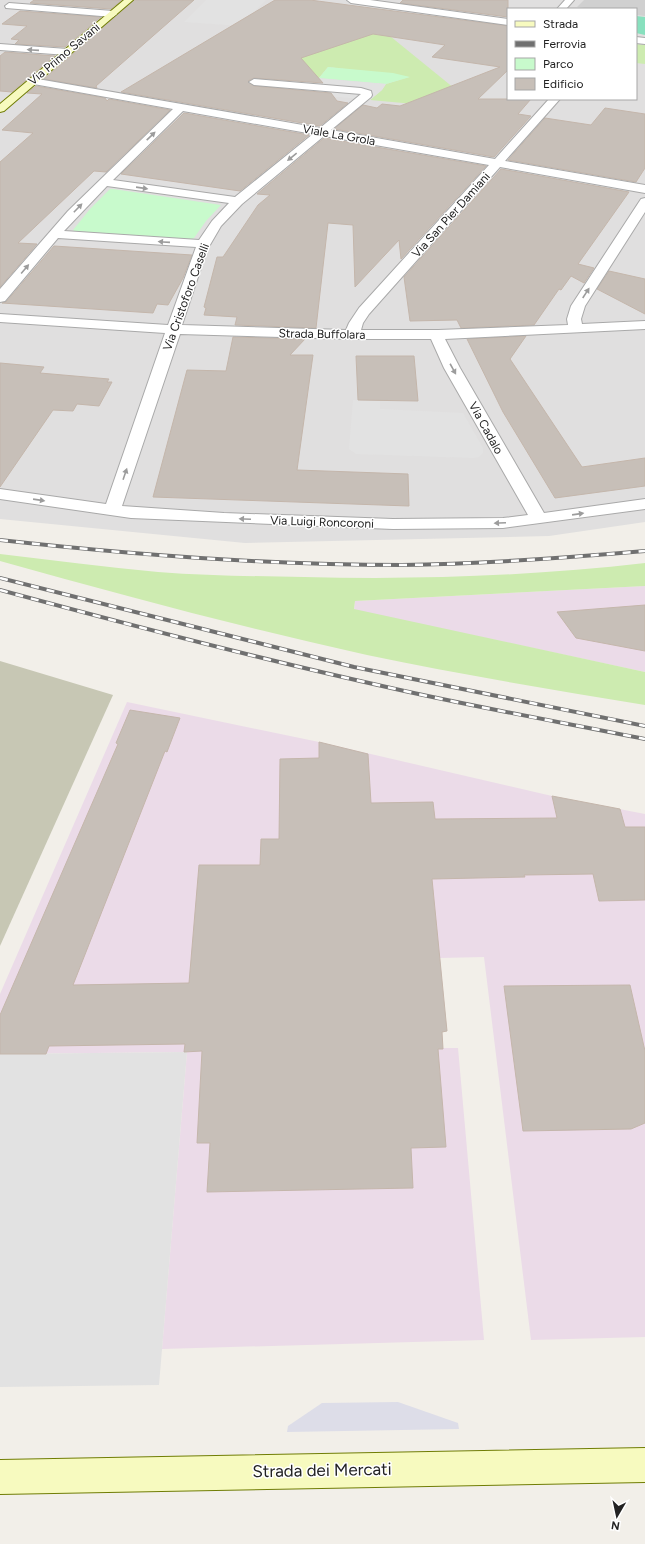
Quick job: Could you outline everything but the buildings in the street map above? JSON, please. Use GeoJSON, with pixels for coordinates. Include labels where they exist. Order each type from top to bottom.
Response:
{"type":"FeatureCollection","features":[{"type":"Feature","properties":{"kind":"street","name":"Via Primo Savani"},"geometry":{"type":"LineString","coordinates":[[0,109],[128,0]]}},
{"type":"Feature","properties":{"kind":"street"},"geometry":{"type":"LineString","coordinates":[[351,0],[507,22]]}},
{"type":"Feature","properties":{"kind":"street"},"geometry":{"type":"LineString","coordinates":[[562,8],[570,0]]}},
{"type":"Feature","properties":{"kind":"street"},"geometry":{"type":"LineString","coordinates":[[9,6],[113,14]]}},
{"type":"Feature","properties":{"kind":"street"},"geometry":{"type":"LineString","coordinates":[[0,47],[66,52]]}},
{"type":"Feature","properties":{"kind":"street","name":"Viale La Grola"},"geometry":{"type":"LineString","coordinates":[[32,81],[645,189]]}},
{"type":"Feature","properties":{"kind":"street","name":"Via Cristoforo Caselli"},"geometry":{"type":"LineString","coordinates":[[112,511],[203,244],[222,216],[367,96],[367,93],[361,91],[254,82]]}},
{"type":"Feature","properties":{"kind":"street","name":"Via San Pier Damiani"},"geometry":{"type":"LineString","coordinates":[[352,335],[356,323],[364,311],[554,100]]}},
{"type":"Feature","properties":{"kind":"street"},"geometry":{"type":"LineString","coordinates":[[0,298],[72,214],[181,107]]}},
{"type":"Feature","properties":{"kind":"street"},"geometry":{"type":"LineString","coordinates":[[103,182],[238,202]]}},
{"type":"Feature","properties":{"kind":"street"},"geometry":{"type":"LineString","coordinates":[[576,329],[574,319],[578,306],[645,202]]}},
{"type":"Feature","properties":{"kind":"street"},"geometry":{"type":"LineString","coordinates":[[54,234],[203,244]]}},
{"type":"Feature","properties":{"kind":"street","name":"Strada Buffolara"},"geometry":{"type":"LineString","coordinates":[[0,318],[174,329],[352,335],[436,334],[645,325]]}},
{"type":"Feature","properties":{"kind":"street","name":"Via Cadalo"},"geometry":{"type":"LineString","coordinates":[[436,334],[452,368],[539,519]]}},
{"type":"Feature","properties":{"kind":"street","name":"Via Luigi Roncoroni"},"geometry":{"type":"LineString","coordinates":[[0,494],[112,511],[189,516],[394,524],[483,524],[539,519],[645,504]]}},
{"type":"Feature","properties":{"kind":"street","name":"Strada dei Mercati"},"geometry":{"type":"LineString","coordinates":[[0,1477],[645,1465]]}},
{"type":"Feature","properties":{"kind":"shaded area"},"geometry":{"type":"Polygon","coordinates":[[[0,0],[645,0],[645,522],[549,536],[245,543],[0,519],[0,0]]]}},
{"type":"Feature","properties":{"kind":"shaded area"},"geometry":{"type":"Polygon","coordinates":[[[206,0],[266,0],[255,11],[256,27],[184,22],[206,0]]]}},
{"type":"Feature","properties":{"kind":"shaded area"},"geometry":{"type":"Polygon","coordinates":[[[584,0],[645,0],[645,16],[637,15],[637,8],[577,7],[584,0]]]}},
{"type":"Feature","properties":{"kind":"shaded area"},"geometry":{"type":"Polygon","coordinates":[[[255,73],[386,84],[382,90],[370,100],[243,88],[255,73]]]}},
{"type":"Feature","properties":{"kind":"shaded area"},"geometry":{"type":"Polygon","coordinates":[[[353,400],[380,401],[380,409],[463,413],[483,448],[483,453],[479,457],[473,458],[356,454],[349,449],[353,400]]]}},
{"type":"Feature","properties":{"kind":"shaded area"},"geometry":{"type":"Polygon","coordinates":[[[645,586],[645,672],[354,610],[355,601],[645,586]]]}},
{"type":"Feature","properties":{"kind":"shaded area"},"geometry":{"type":"Polygon","coordinates":[[[0,661],[113,695],[0,946],[0,661]]]}},
{"type":"Feature","properties":{"kind":"shaded area"},"geometry":{"type":"Polygon","coordinates":[[[127,702],[319,742],[552,796],[645,814],[645,1337],[531,1340],[484,957],[440,958],[447,1031],[442,1032],[443,1048],[458,1048],[484,1340],[162,1349],[187,1052],[0,1054],[0,994],[127,702]]]}},
{"type":"Feature","properties":{"kind":"shaded area"},"geometry":{"type":"Polygon","coordinates":[[[187,1052],[159,1385],[0,1387],[0,1054],[187,1052]]]}},
{"type":"Feature","properties":{"kind":"shaded area"},"geometry":{"type":"Polygon","coordinates":[[[398,1402],[458,1423],[459,1429],[287,1432],[288,1426],[322,1403],[398,1402]]]}},
{"type":"Feature","properties":{"kind":"green space"},"geometry":{"type":"Polygon","coordinates":[[[637,16],[645,17],[645,35],[637,33],[637,16]]]}},
{"type":"Feature","properties":{"kind":"green space"},"geometry":{"type":"Polygon","coordinates":[[[365,18],[369,19],[481,110],[370,100],[382,90],[386,84],[409,77],[328,67],[319,78],[299,77],[298,60],[301,56],[306,56],[323,48],[365,18]]]}},
{"type":"Feature","properties":{"kind":"green space"},"geometry":{"type":"Polygon","coordinates":[[[637,44],[645,45],[645,64],[637,63],[637,44]]]}},
{"type":"Feature","properties":{"kind":"green space"},"geometry":{"type":"Polygon","coordinates":[[[328,67],[393,73],[410,77],[386,84],[319,78],[328,67]]]}},
{"type":"Feature","properties":{"kind":"green space"},"geometry":{"type":"Polygon","coordinates":[[[110,189],[221,205],[206,221],[194,238],[191,239],[74,231],[73,230],[90,209],[110,189]]]}},
{"type":"Feature","properties":{"kind":"green space"},"geometry":{"type":"Polygon","coordinates":[[[0,554],[158,572],[231,576],[347,578],[518,574],[645,563],[645,586],[355,601],[354,609],[645,672],[645,705],[540,688],[321,645],[183,611],[0,561],[0,554]]]}},
{"type":"Feature","properties":{"kind":"railway"},"geometry":{"type":"LineString","coordinates":[[0,540],[150,555],[351,565],[493,562],[645,551]]}},
{"type":"Feature","properties":{"kind":"railway"},"geometry":{"type":"LineString","coordinates":[[0,578],[354,667],[645,726]]}},
{"type":"Feature","properties":{"kind":"railway"},"geometry":{"type":"LineString","coordinates":[[0,590],[195,641],[342,677],[454,702],[645,739]]}}]}
